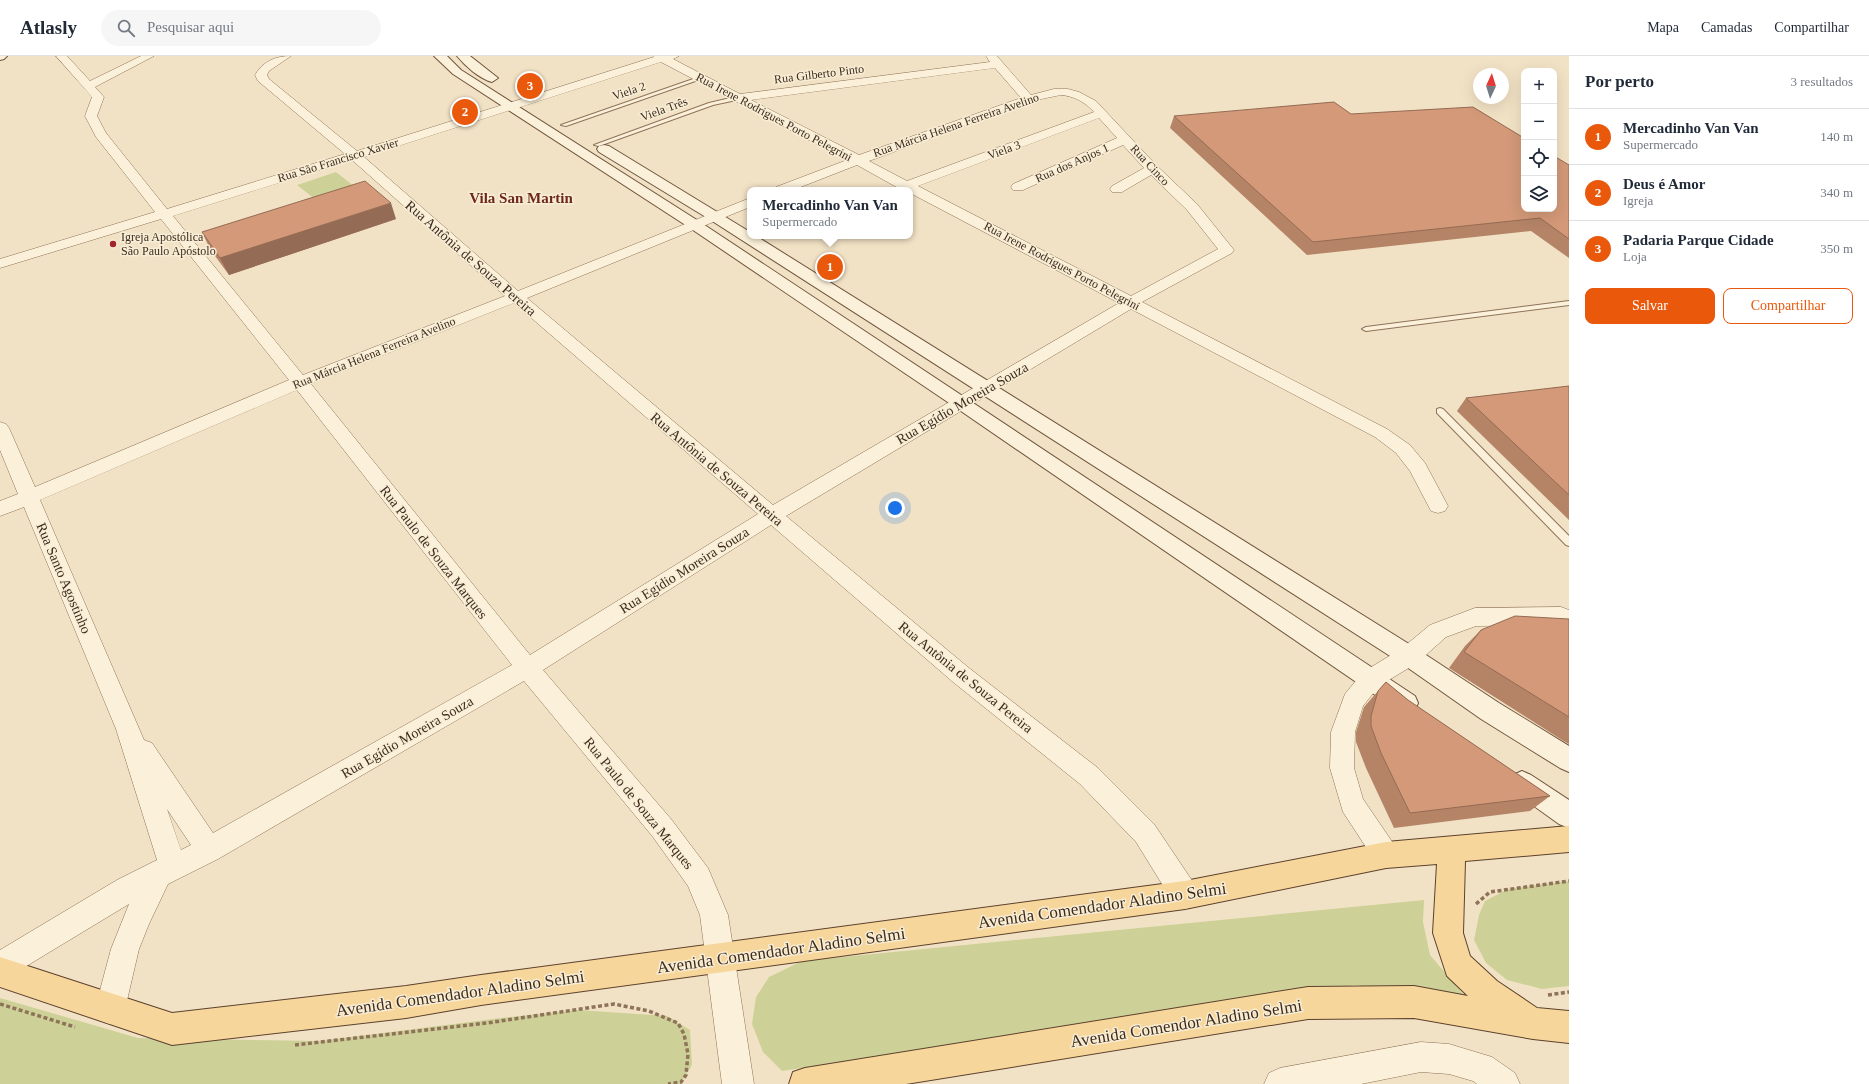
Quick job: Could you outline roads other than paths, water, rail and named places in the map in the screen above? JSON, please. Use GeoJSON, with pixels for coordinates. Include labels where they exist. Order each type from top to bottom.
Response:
{"type":"FeatureCollection","features":[{"type":"Feature","properties":{"kind":"main road"},"geometry":{"type":"LineString","coordinates":[[440,56],[457,72],[520,105],[564,125],[747,237]]}},
{"type":"Feature","properties":{"kind":"main road"},"geometry":{"type":"LineString","coordinates":[[463,56],[520,105],[695,225],[962,403],[1422,714]]}},
{"type":"Feature","properties":{"kind":"main road"},"geometry":{"type":"LineString","coordinates":[[750,239],[1409,656],[1490,711],[1569,760]]}},
{"type":"Feature","properties":{"kind":"main road"},"geometry":{"type":"LineString","coordinates":[[1505,771],[1569,815]]}},
{"type":"Feature","properties":{"kind":"main road","name":"Avenida Comendador Aladino Selmi"},"geometry":{"type":"LineString","coordinates":[[0,972],[172,1029],[406,1002],[481,990],[720,959],[1185,895],[1386,855],[1569,840]]}},
{"type":"Feature","properties":{"kind":"main road"},"geometry":{"type":"LineString","coordinates":[[1452,850],[1448,904],[1448,933],[1458,965],[1486,992],[1539,1009]]}},
{"type":"Feature","properties":{"kind":"main road","name":"Avenida Comendor Aladino Selmi"},"geometry":{"type":"LineString","coordinates":[[805,1084],[1308,1003],[1414,1002],[1539,1009],[1569,1027]]}},
{"type":"Feature","properties":{"kind":"street","name":"Rua Paulo de Souza Marques"},"geometry":{"type":"LineString","coordinates":[[60,56],[98,97],[91,116],[100,134],[300,382],[527,668],[662,828],[698,877],[714,915],[738,1084]]}},
{"type":"Feature","properties":{"kind":"street"},"geometry":{"type":"LineString","coordinates":[[88,86],[149,56]]}},
{"type":"Feature","properties":{"kind":"street","name":"Rua Antônia de Souza Pereira"},"geometry":{"type":"LineString","coordinates":[[286,56],[264,69],[261,74],[264,81],[354,154],[516,297],[961,675],[1089,776],[1145,833],[1185,895]]}},
{"type":"Feature","properties":{"kind":"street","name":"Rua São Francisco Xavier"},"geometry":{"type":"LineString","coordinates":[[0,264],[165,214],[354,154],[520,105],[666,57]]}},
{"type":"Feature","properties":{"kind":"street","name":"Rua Irene Rodrigues Porto Pelegrini"},"geometry":{"type":"LineString","coordinates":[[666,57],[701,78],[905,186]]}},
{"type":"Feature","properties":{"kind":"street"},"geometry":{"type":"LineString","coordinates":[[994,60],[1028,99]]}},
{"type":"Feature","properties":{"kind":"street","name":"Rua Gilberto Pinto"},"geometry":{"type":"LineString","coordinates":[[739,98],[994,60]]}},
{"type":"Feature","properties":{"kind":"street","name":"Rua Márcia Helena Ferreira Avelino"},"geometry":{"type":"LineString","coordinates":[[789,187],[858,160],[1028,99],[1054,91],[1065,91]]}},
{"type":"Feature","properties":{"kind":"street","name":"Rua Cinco"},"geometry":{"type":"LineString","coordinates":[[1065,91],[1081,96],[1102,113],[1152,169],[1192,207],[1227,250]]}},
{"type":"Feature","properties":{"kind":"street","name":"Viela 3"},"geometry":{"type":"LineString","coordinates":[[905,186],[1102,113]]}},
{"type":"Feature","properties":{"kind":"street","name":"Rua dos Anjos 1"},"geometry":{"type":"LineString","coordinates":[[1018,187],[1126,139]]}},
{"type":"Feature","properties":{"kind":"street"},"geometry":{"type":"LineString","coordinates":[[1117,189],[1152,169]]}},
{"type":"Feature","properties":{"kind":"street","name":"Rua Irene Rodrigues Porto Pelegrini"},"geometry":{"type":"LineString","coordinates":[[913,190],[1381,433],[1403,449],[1418,468],[1438,506]]}},
{"type":"Feature","properties":{"kind":"street","name":"Rua Márcia Helena Ferreira Avelino"},"geometry":{"type":"LineString","coordinates":[[0,509],[300,382],[516,297],[747,203]]}},
{"type":"Feature","properties":{"kind":"street","name":"Rua Egídio Moreira Souza"},"geometry":{"type":"LineString","coordinates":[[0,966],[127,890],[209,850],[527,668],[772,515],[1131,302],[1227,250]]}},
{"type":"Feature","properties":{"kind":"street","name":"Rua Santo Agostinho"},"geometry":{"type":"LineString","coordinates":[[0,428],[128,729],[166,870]]}},
{"type":"Feature","properties":{"kind":"street"},"geometry":{"type":"LineString","coordinates":[[1386,855],[1352,804],[1342,768],[1343,732],[1353,701],[1371,679],[1409,656],[1438,631],[1474,617],[1561,616]]}},
{"type":"Feature","properties":{"kind":"street","name":"Rua Santo Agostinho"},"geometry":{"type":"LineString","coordinates":[[128,729],[209,850]]}},
{"type":"Feature","properties":{"kind":"street"},"geometry":{"type":"LineString","coordinates":[[110,1009],[125,949],[137,918],[166,870]]}},
{"type":"Feature","properties":{"kind":"street"},"geometry":{"type":"LineString","coordinates":[[1280,1084],[1421,1057],[1449,1059],[1481,1068],[1504,1084]]}},
{"type":"Feature","properties":{"kind":"lane","name":"Viela 2"},"geometry":{"type":"LineString","coordinates":[[564,125],[701,78]]}},
{"type":"Feature","properties":{"kind":"lane","name":"Viela Três"},"geometry":{"type":"LineString","coordinates":[[597,145],[711,104],[739,98]]}},
{"type":"Feature","properties":{"kind":"lane"},"geometry":{"type":"LineString","coordinates":[[1366,328],[1569,303]]}},
{"type":"Feature","properties":{"kind":"lane"},"geometry":{"type":"LineString","coordinates":[[1440,411],[1569,542]]}},
{"type":"Feature","properties":{"kind":"place","name":"Padaria Parque Cidade"},"geometry":{"type":"Point","coordinates":[530,86]}},
{"type":"Feature","properties":{"kind":"place","name":"Deus é Amor"},"geometry":{"type":"Point","coordinates":[465,112]}},
{"type":"Feature","properties":{"kind":"place","name":"Igreja Apostólica São Paulo Apóstolo"},"geometry":{"type":"Point","coordinates":[113,244]}},
{"type":"Feature","properties":{"kind":"place","name":"Mercadinho Van Van"},"geometry":{"type":"Point","coordinates":[830,267]}},
{"type":"Feature","properties":{"kind":"district","name":"Vila San Martin"},"geometry":{"type":"Point","coordinates":[521,198]}}]}
